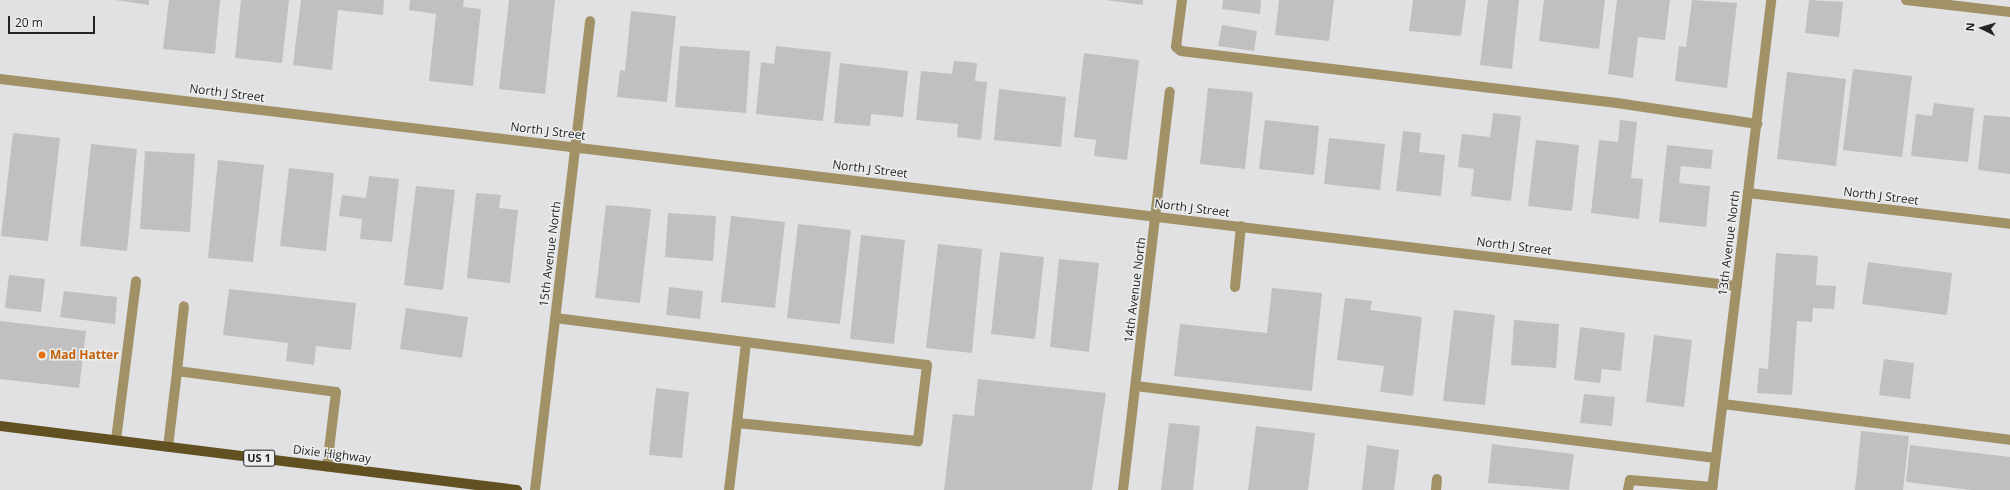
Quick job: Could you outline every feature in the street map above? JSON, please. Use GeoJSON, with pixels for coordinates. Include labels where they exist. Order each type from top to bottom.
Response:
{"type":"FeatureCollection","features":[{"type":"Feature","properties":{"kind":"main road","name":"Dixie Highway"},"geometry":{"type":"LineString","coordinates":[[0,426],[327,466],[497,489],[518,490]]}},
{"type":"Feature","properties":{"kind":"street"},"geometry":{"type":"LineString","coordinates":[[1182,0],[1176,47],[1181,51],[1617,103],[1757,124]]}},
{"type":"Feature","properties":{"kind":"street","name":"13th Avenue North"},"geometry":{"type":"LineString","coordinates":[[1713,488],[1771,0]]}},
{"type":"Feature","properties":{"kind":"street"},"geometry":{"type":"LineString","coordinates":[[1906,0],[2010,12]]}},
{"type":"Feature","properties":{"kind":"street","name":"15th Avenue North"},"geometry":{"type":"LineString","coordinates":[[535,490],[590,20]]}},
{"type":"Feature","properties":{"kind":"street","name":"North J Street"},"geometry":{"type":"LineString","coordinates":[[0,79],[1737,286]]}},
{"type":"Feature","properties":{"kind":"street","name":"14th Avenue North"},"geometry":{"type":"LineString","coordinates":[[1124,490],[1157,216],[1170,92]]}},
{"type":"Feature","properties":{"kind":"street","name":"North J Street"},"geometry":{"type":"LineString","coordinates":[[1748,193],[2010,224]]}},
{"type":"Feature","properties":{"kind":"street"},"geometry":{"type":"LineString","coordinates":[[1235,287],[1241,226]]}},
{"type":"Feature","properties":{"kind":"street"},"geometry":{"type":"LineString","coordinates":[[116,440],[136,280]]}},
{"type":"Feature","properties":{"kind":"street"},"geometry":{"type":"LineString","coordinates":[[168,447],[184,306]]}},
{"type":"Feature","properties":{"kind":"street"},"geometry":{"type":"LineString","coordinates":[[555,318],[746,343],[927,364],[918,441],[737,423]]}},
{"type":"Feature","properties":{"kind":"street"},"geometry":{"type":"LineString","coordinates":[[729,490],[746,343]]}},
{"type":"Feature","properties":{"kind":"street"},"geometry":{"type":"LineString","coordinates":[[177,372],[336,392],[327,466]]}},
{"type":"Feature","properties":{"kind":"street"},"geometry":{"type":"LineString","coordinates":[[1136,386],[1716,458]]}},
{"type":"Feature","properties":{"kind":"street"},"geometry":{"type":"LineString","coordinates":[[1723,404],[2010,440]]}},
{"type":"Feature","properties":{"kind":"street"},"geometry":{"type":"LineString","coordinates":[[1436,490],[1437,479]]}},
{"type":"Feature","properties":{"kind":"street"},"geometry":{"type":"LineString","coordinates":[[1628,490],[1630,480],[1713,488]]}},
{"type":"Feature","properties":{"kind":"building"},"geometry":{"type":"Polygon","coordinates":[[[115,0],[149,0],[149,5],[115,0]]]}},
{"type":"Feature","properties":{"kind":"building"},"geometry":{"type":"Polygon","coordinates":[[[169,0],[220,0],[215,54],[163,49],[169,0]]]}},
{"type":"Feature","properties":{"kind":"building"},"geometry":{"type":"Polygon","coordinates":[[[241,0],[289,0],[282,63],[235,58],[241,0]]]}},
{"type":"Feature","properties":{"kind":"building"},"geometry":{"type":"Polygon","coordinates":[[[301,0],[384,0],[383,15],[338,10],[332,70],[293,65],[301,0]]]}},
{"type":"Feature","properties":{"kind":"building"},"geometry":{"type":"Polygon","coordinates":[[[410,0],[464,0],[463,7],[481,9],[473,86],[429,81],[436,14],[409,10],[410,0]]]}},
{"type":"Feature","properties":{"kind":"building"},"geometry":{"type":"Polygon","coordinates":[[[509,0],[555,0],[545,94],[499,89],[509,0]]]}},
{"type":"Feature","properties":{"kind":"building"},"geometry":{"type":"Polygon","coordinates":[[[1106,0],[1143,0],[1143,5],[1106,0]]]}},
{"type":"Feature","properties":{"kind":"building"},"geometry":{"type":"Polygon","coordinates":[[[1223,0],[1261,0],[1260,14],[1222,9],[1223,0]]]}},
{"type":"Feature","properties":{"kind":"building"},"geometry":{"type":"Polygon","coordinates":[[[1279,0],[1334,0],[1329,41],[1275,35],[1279,0]]]}},
{"type":"Feature","properties":{"kind":"building"},"geometry":{"type":"Polygon","coordinates":[[[1413,0],[1466,0],[1461,36],[1409,31],[1413,0]]]}},
{"type":"Feature","properties":{"kind":"building"},"geometry":{"type":"Polygon","coordinates":[[[1488,0],[1519,0],[1512,69],[1480,65],[1488,0]]]}},
{"type":"Feature","properties":{"kind":"building"},"geometry":{"type":"Polygon","coordinates":[[[1544,0],[1605,0],[1599,49],[1539,41],[1544,0]]]}},
{"type":"Feature","properties":{"kind":"building"},"geometry":{"type":"Polygon","coordinates":[[[1617,0],[1670,0],[1665,40],[1638,37],[1633,78],[1608,74],[1617,0]]]}},
{"type":"Feature","properties":{"kind":"building"},"geometry":{"type":"Polygon","coordinates":[[[1692,0],[1737,3],[1727,88],[1675,81],[1679,46],[1686,47],[1692,0]]]}},
{"type":"Feature","properties":{"kind":"building"},"geometry":{"type":"Polygon","coordinates":[[[1809,0],[1843,2],[1839,37],[1805,33],[1809,0]]]}},
{"type":"Feature","properties":{"kind":"building"},"geometry":{"type":"Polygon","coordinates":[[[631,11],[676,16],[667,102],[617,97],[620,70],[625,71],[631,11]]]}},
{"type":"Feature","properties":{"kind":"building"},"geometry":{"type":"Polygon","coordinates":[[[1222,25],[1257,31],[1254,51],[1218,46],[1222,25]]]}},
{"type":"Feature","properties":{"kind":"building"},"geometry":{"type":"Polygon","coordinates":[[[680,46],[750,51],[746,113],[675,107],[680,46]]]}},
{"type":"Feature","properties":{"kind":"building"},"geometry":{"type":"Polygon","coordinates":[[[776,46],[831,52],[823,121],[756,114],[761,62],[774,64],[776,46]]]}},
{"type":"Feature","properties":{"kind":"building"},"geometry":{"type":"Polygon","coordinates":[[[1084,53],[1139,60],[1127,160],[1094,156],[1096,140],[1074,137],[1084,53]]]}},
{"type":"Feature","properties":{"kind":"building"},"geometry":{"type":"Polygon","coordinates":[[[954,61],[977,63],[975,81],[987,82],[981,140],[957,137],[958,124],[916,120],[921,71],[952,74],[954,61]]]}},
{"type":"Feature","properties":{"kind":"building"},"geometry":{"type":"Polygon","coordinates":[[[840,63],[908,71],[903,117],[871,114],[870,126],[834,123],[840,63]]]}},
{"type":"Feature","properties":{"kind":"building"},"geometry":{"type":"Polygon","coordinates":[[[1853,69],[1912,76],[1902,157],[1843,150],[1853,69]]]}},
{"type":"Feature","properties":{"kind":"building"},"geometry":{"type":"Polygon","coordinates":[[[1787,72],[1846,79],[1836,166],[1777,159],[1787,72]]]}},
{"type":"Feature","properties":{"kind":"building"},"geometry":{"type":"Polygon","coordinates":[[[1208,88],[1253,92],[1245,169],[1200,164],[1208,88]]]}},
{"type":"Feature","properties":{"kind":"building"},"geometry":{"type":"Polygon","coordinates":[[[999,89],[1066,97],[1061,147],[994,140],[999,89]]]}},
{"type":"Feature","properties":{"kind":"building"},"geometry":{"type":"Polygon","coordinates":[[[1934,103],[1974,108],[1968,162],[1911,156],[1916,114],[1932,116],[1934,103]]]}},
{"type":"Feature","properties":{"kind":"building"},"geometry":{"type":"Polygon","coordinates":[[[1493,113],[1521,116],[1511,201],[1471,196],[1474,169],[1458,167],[1462,134],[1490,137],[1493,113]]]}},
{"type":"Feature","properties":{"kind":"building"},"geometry":{"type":"Polygon","coordinates":[[[1984,115],[2010,117],[2010,174],[1978,170],[1984,115]]]}},
{"type":"Feature","properties":{"kind":"building"},"geometry":{"type":"Polygon","coordinates":[[[1265,120],[1319,126],[1314,175],[1259,169],[1265,120]]]}},
{"type":"Feature","properties":{"kind":"building"},"geometry":{"type":"Polygon","coordinates":[[[1620,120],[1637,122],[1631,178],[1643,179],[1639,219],[1591,213],[1599,140],[1618,142],[1620,120]]]}},
{"type":"Feature","properties":{"kind":"building"},"geometry":{"type":"Polygon","coordinates":[[[1403,131],[1421,133],[1419,152],[1445,155],[1441,196],[1396,191],[1403,131]]]}},
{"type":"Feature","properties":{"kind":"building"},"geometry":{"type":"Polygon","coordinates":[[[13,133],[60,138],[48,241],[1,236],[13,133]]]}},
{"type":"Feature","properties":{"kind":"building"},"geometry":{"type":"Polygon","coordinates":[[[1329,138],[1385,144],[1380,190],[1324,184],[1329,138]]]}},
{"type":"Feature","properties":{"kind":"building"},"geometry":{"type":"Polygon","coordinates":[[[1536,140],[1579,145],[1572,211],[1528,206],[1536,140]]]}},
{"type":"Feature","properties":{"kind":"building"},"geometry":{"type":"Polygon","coordinates":[[[91,144],[137,149],[127,251],[80,246],[91,144]]]}},
{"type":"Feature","properties":{"kind":"building"},"geometry":{"type":"Polygon","coordinates":[[[1667,145],[1713,150],[1711,169],[1681,166],[1679,183],[1710,186],[1706,227],[1659,222],[1667,145]]]}},
{"type":"Feature","properties":{"kind":"building"},"geometry":{"type":"Polygon","coordinates":[[[145,151],[195,154],[190,232],[140,229],[145,151]]]}},
{"type":"Feature","properties":{"kind":"building"},"geometry":{"type":"Polygon","coordinates":[[[218,160],[264,165],[253,262],[208,258],[218,160]]]}},
{"type":"Feature","properties":{"kind":"building"},"geometry":{"type":"Polygon","coordinates":[[[289,168],[334,173],[326,251],[280,246],[289,168]]]}},
{"type":"Feature","properties":{"kind":"building"},"geometry":{"type":"Polygon","coordinates":[[[369,176],[399,179],[392,242],[360,239],[362,219],[339,216],[342,195],[366,198],[369,176]]]}},
{"type":"Feature","properties":{"kind":"building"},"geometry":{"type":"Polygon","coordinates":[[[416,186],[455,190],[443,290],[404,285],[416,186]]]}},
{"type":"Feature","properties":{"kind":"building"},"geometry":{"type":"Polygon","coordinates":[[[476,193],[501,195],[499,208],[518,210],[510,283],[467,278],[476,193]]]}},
{"type":"Feature","properties":{"kind":"building"},"geometry":{"type":"Polygon","coordinates":[[[606,205],[651,209],[640,303],[595,298],[606,205]]]}},
{"type":"Feature","properties":{"kind":"building"},"geometry":{"type":"Polygon","coordinates":[[[668,213],[716,216],[713,261],[665,257],[668,213]]]}},
{"type":"Feature","properties":{"kind":"building"},"geometry":{"type":"Polygon","coordinates":[[[731,216],[785,222],[775,308],[721,302],[731,216]]]}},
{"type":"Feature","properties":{"kind":"building"},"geometry":{"type":"Polygon","coordinates":[[[798,224],[851,230],[840,324],[787,318],[798,224]]]}},
{"type":"Feature","properties":{"kind":"building"},"geometry":{"type":"Polygon","coordinates":[[[861,235],[905,240],[894,344],[850,339],[861,235]]]}},
{"type":"Feature","properties":{"kind":"building"},"geometry":{"type":"Polygon","coordinates":[[[938,244],[982,249],[972,353],[926,348],[938,244]]]}},
{"type":"Feature","properties":{"kind":"building"},"geometry":{"type":"Polygon","coordinates":[[[1000,252],[1044,257],[1035,339],[991,334],[1000,252]]]}},
{"type":"Feature","properties":{"kind":"building"},"geometry":{"type":"Polygon","coordinates":[[[1776,253],[1818,256],[1816,285],[1836,286],[1834,309],[1813,308],[1812,322],[1797,321],[1792,395],[1757,393],[1759,368],[1768,369],[1776,253]]]}},
{"type":"Feature","properties":{"kind":"building"},"geometry":{"type":"Polygon","coordinates":[[[1059,259],[1099,263],[1089,352],[1050,347],[1059,259]]]}},
{"type":"Feature","properties":{"kind":"building"},"geometry":{"type":"Polygon","coordinates":[[[1868,262],[1952,273],[1947,315],[1862,304],[1868,262]]]}},
{"type":"Feature","properties":{"kind":"building"},"geometry":{"type":"Polygon","coordinates":[[[9,275],[45,279],[41,312],[5,308],[9,275]]]}},
{"type":"Feature","properties":{"kind":"building"},"geometry":{"type":"Polygon","coordinates":[[[669,287],[703,291],[700,319],[666,315],[669,287]]]}},
{"type":"Feature","properties":{"kind":"building"},"geometry":{"type":"Polygon","coordinates":[[[1272,288],[1322,293],[1312,391],[1174,376],[1180,324],[1267,333],[1272,288]]]}},
{"type":"Feature","properties":{"kind":"building"},"geometry":{"type":"Polygon","coordinates":[[[229,289],[356,303],[351,350],[316,346],[314,365],[286,361],[288,343],[223,335],[229,289]]]}},
{"type":"Feature","properties":{"kind":"building"},"geometry":{"type":"Polygon","coordinates":[[[64,291],[117,297],[115,324],[60,317],[64,291]]]}},
{"type":"Feature","properties":{"kind":"building"},"geometry":{"type":"Polygon","coordinates":[[[1345,298],[1372,301],[1370,310],[1422,317],[1413,396],[1380,392],[1384,366],[1337,360],[1345,298]]]}},
{"type":"Feature","properties":{"kind":"building"},"geometry":{"type":"Polygon","coordinates":[[[406,308],[468,317],[462,358],[400,349],[406,308]]]}},
{"type":"Feature","properties":{"kind":"building"},"geometry":{"type":"Polygon","coordinates":[[[1454,310],[1495,315],[1485,405],[1443,401],[1454,310]]]}},
{"type":"Feature","properties":{"kind":"building"},"geometry":{"type":"Polygon","coordinates":[[[1514,320],[1559,324],[1556,368],[1511,365],[1514,320]]]}},
{"type":"Feature","properties":{"kind":"building","name":"Mad Hatter"},"geometry":{"type":"Polygon","coordinates":[[[0,321],[86,331],[79,388],[0,379],[0,321]]]}},
{"type":"Feature","properties":{"kind":"building"},"geometry":{"type":"Polygon","coordinates":[[[1580,327],[1625,333],[1621,371],[1602,369],[1600,383],[1574,380],[1580,327]]]}},
{"type":"Feature","properties":{"kind":"building"},"geometry":{"type":"Polygon","coordinates":[[[1654,335],[1692,340],[1684,407],[1646,402],[1654,335]]]}},
{"type":"Feature","properties":{"kind":"building"},"geometry":{"type":"Polygon","coordinates":[[[1884,359],[1914,363],[1910,399],[1879,395],[1884,359]]]}},
{"type":"Feature","properties":{"kind":"building"},"geometry":{"type":"Polygon","coordinates":[[[978,379],[1106,393],[1092,490],[944,490],[953,414],[974,416],[978,379]]]}},
{"type":"Feature","properties":{"kind":"building"},"geometry":{"type":"Polygon","coordinates":[[[656,388],[689,392],[682,458],[649,455],[656,388]]]}},
{"type":"Feature","properties":{"kind":"building"},"geometry":{"type":"Polygon","coordinates":[[[1584,394],[1615,397],[1612,426],[1580,423],[1584,394]]]}},
{"type":"Feature","properties":{"kind":"building"},"geometry":{"type":"Polygon","coordinates":[[[1169,423],[1200,426],[1193,490],[1161,490],[1169,423]]]}},
{"type":"Feature","properties":{"kind":"building"},"geometry":{"type":"Polygon","coordinates":[[[1256,426],[1315,433],[1308,490],[1248,490],[1256,426]]]}},
{"type":"Feature","properties":{"kind":"building"},"geometry":{"type":"Polygon","coordinates":[[[1861,431],[1909,436],[1903,490],[1855,490],[1861,431]]]}},
{"type":"Feature","properties":{"kind":"building"},"geometry":{"type":"Polygon","coordinates":[[[1492,444],[1574,454],[1569,490],[1488,483],[1492,444]]]}},
{"type":"Feature","properties":{"kind":"building"},"geometry":{"type":"Polygon","coordinates":[[[1367,445],[1399,450],[1394,490],[1362,490],[1367,445]]]}},
{"type":"Feature","properties":{"kind":"building"},"geometry":{"type":"Polygon","coordinates":[[[1910,445],[2010,457],[2010,490],[1971,490],[1906,482],[1910,445]]]}},
{"type":"Feature","properties":{"kind":"place","name":"Mad Hatter"},"geometry":{"type":"Point","coordinates":[42,355]}}]}
